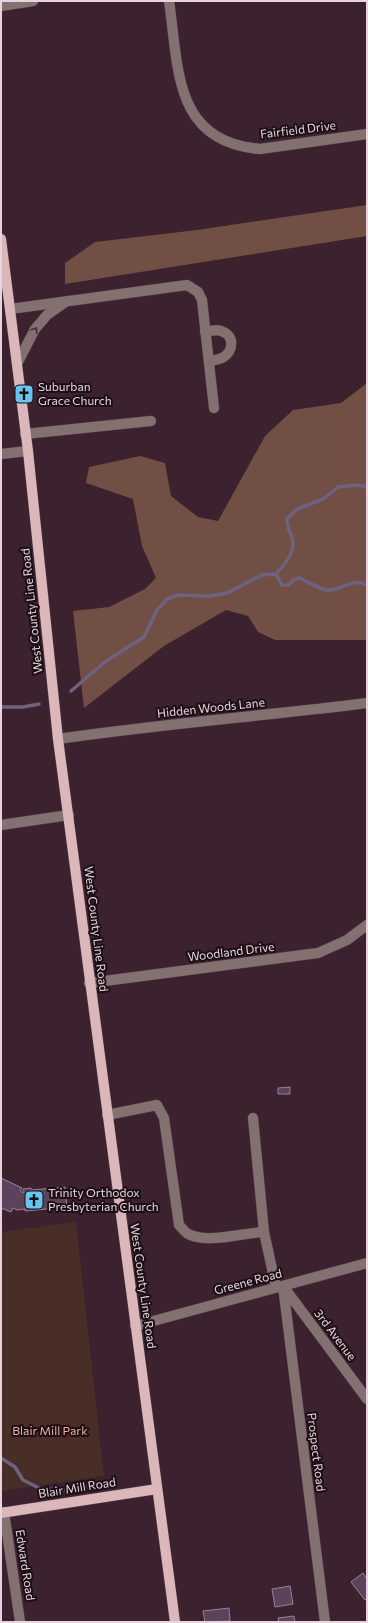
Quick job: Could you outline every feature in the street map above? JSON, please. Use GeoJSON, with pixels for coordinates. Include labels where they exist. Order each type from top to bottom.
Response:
{"type":"FeatureCollection","features":[{"type":"Feature","properties":{"kind":"main road","name":"West County Line Road"},"geometry":{"type":"LineString","coordinates":[[1,239],[28,451],[58,739],[175,1622]]}},
{"type":"Feature","properties":{"kind":"main road","name":"Blair Mill Road"},"geometry":{"type":"LineString","coordinates":[[2,1513],[157,1489]]}},
{"type":"Feature","properties":{"kind":"street"},"geometry":{"type":"LineString","coordinates":[[1,6],[33,1]]}},
{"type":"Feature","properties":{"kind":"street","name":"Fairfield Drive"},"geometry":{"type":"LineString","coordinates":[[169,1],[183,93],[194,116],[213,135],[228,143],[260,149],[367,134]]}},
{"type":"Feature","properties":{"kind":"street"},"geometry":{"type":"LineString","coordinates":[[10,309],[187,285],[192,287],[202,300],[214,408]]}},
{"type":"Feature","properties":{"kind":"street"},"geometry":{"type":"LineString","coordinates":[[17,364],[35,329],[47,315],[69,300]]}},
{"type":"Feature","properties":{"kind":"street"},"geometry":{"type":"LineString","coordinates":[[206,332],[219,330],[223,331],[230,336],[231,341],[230,350],[226,355],[209,361]]}},
{"type":"Feature","properties":{"kind":"street"},"geometry":{"type":"LineString","coordinates":[[25,434],[151,421]]}},
{"type":"Feature","properties":{"kind":"street"},"geometry":{"type":"LineString","coordinates":[[1,454],[28,451]]}},
{"type":"Feature","properties":{"kind":"street","name":"Hidden Woods Lane"},"geometry":{"type":"LineString","coordinates":[[58,739],[123,730],[234,719],[367,703]]}},
{"type":"Feature","properties":{"kind":"street"},"geometry":{"type":"LineString","coordinates":[[1,825],[69,815]]}},
{"type":"Feature","properties":{"kind":"street","name":"Woodland Drive"},"geometry":{"type":"LineString","coordinates":[[90,983],[318,953],[347,940],[367,925]]}},
{"type":"Feature","properties":{"kind":"street"},"geometry":{"type":"LineString","coordinates":[[107,1115],[157,1105],[164,1118],[180,1225],[187,1234],[198,1237],[217,1238],[264,1232]]}},
{"type":"Feature","properties":{"kind":"street","name":"Prospect Road"},"geometry":{"type":"LineString","coordinates":[[253,1118],[264,1232],[280,1287],[326,1622]]}},
{"type":"Feature","properties":{"kind":"street","name":"Greene Road"},"geometry":{"type":"LineString","coordinates":[[135,1326],[367,1263]]}},
{"type":"Feature","properties":{"kind":"street","name":"3rd Avenue"},"geometry":{"type":"LineString","coordinates":[[280,1287],[367,1399]]}},
{"type":"Feature","properties":{"kind":"street","name":"Edward Road"},"geometry":{"type":"LineString","coordinates":[[2,1513],[20,1622]]}},
{"type":"Feature","properties":{"kind":"green space","name":"Blair Mill Park"},"geometry":{"type":"Polygon","coordinates":[[[76,1222],[104,1476],[1,1491],[1,1232],[76,1222]]]}},
{"type":"Feature","properties":{"kind":"shaded area"},"geometry":{"type":"Polygon","coordinates":[[[367,205],[367,236],[65,284],[65,263],[95,242],[197,230],[367,205]]]}},
{"type":"Feature","properties":{"kind":"shaded area"},"geometry":{"type":"Polygon","coordinates":[[[367,383],[367,640],[275,640],[258,632],[248,616],[226,610],[164,646],[84,708],[73,611],[109,607],[145,589],[156,578],[142,546],[133,499],[86,483],[89,467],[140,456],[165,463],[171,496],[198,517],[218,521],[265,436],[293,410],[341,403],[367,383]]]}},
{"type":"Feature","properties":{"kind":"building"},"geometry":{"type":"Polygon","coordinates":[[[290,1087],[290,1094],[278,1094],[278,1088],[290,1087]]]}},
{"type":"Feature","properties":{"kind":"building","name":"Trinity Orthodox Presbyterian Church"},"geometry":{"type":"Polygon","coordinates":[[[1,1178],[22,1188],[20,1191],[23,1193],[23,1189],[31,1188],[31,1190],[65,1187],[67,1207],[25,1211],[25,1209],[17,1210],[13,1208],[11,1212],[1,1208],[1,1178]]]}},
{"type":"Feature","properties":{"kind":"building"},"geometry":{"type":"Polygon","coordinates":[[[363,1573],[367,1579],[367,1599],[365,1600],[351,1582],[363,1573]]]}},
{"type":"Feature","properties":{"kind":"building"},"geometry":{"type":"Polygon","coordinates":[[[290,1586],[293,1604],[275,1607],[272,1589],[290,1586]]]}},
{"type":"Feature","properties":{"kind":"building"},"geometry":{"type":"Polygon","coordinates":[[[229,1608],[230,1621],[205,1622],[203,1611],[229,1608]]]}},
{"type":"Feature","properties":{"kind":"building"},"geometry":{"type":"Polygon","coordinates":[[[294,1616],[295,1622],[279,1622],[278,1618],[294,1616]]]}},
{"type":"Feature","properties":{"kind":"waterway"},"geometry":{"type":"LineString","coordinates":[[71,691],[106,661],[144,637],[157,610],[167,599],[178,595],[209,596],[227,593],[262,575],[276,574],[286,562],[293,547],[287,519],[297,509],[323,499],[338,487],[357,485],[367,487]]}},
{"type":"Feature","properties":{"kind":"waterway"},"geometry":{"type":"LineString","coordinates":[[276,574],[282,585],[289,585],[293,580],[299,578],[328,590],[338,589],[351,583],[361,583],[367,585]]}},
{"type":"Feature","properties":{"kind":"waterway"},"geometry":{"type":"LineString","coordinates":[[1,707],[23,707],[39,704]]}},
{"type":"Feature","properties":{"kind":"waterway"},"geometry":{"type":"LineString","coordinates":[[1,1458],[15,1467],[23,1480],[41,1489],[68,1490],[101,1485]]}},
{"type":"Feature","properties":{"kind":"place","name":"Suburban Grace Church"},"geometry":{"type":"Point","coordinates":[24,394]}},
{"type":"Feature","properties":{"kind":"place","name":"Trinity Orthodox Presbyterian Church"},"geometry":{"type":"Point","coordinates":[34,1200]}}]}
